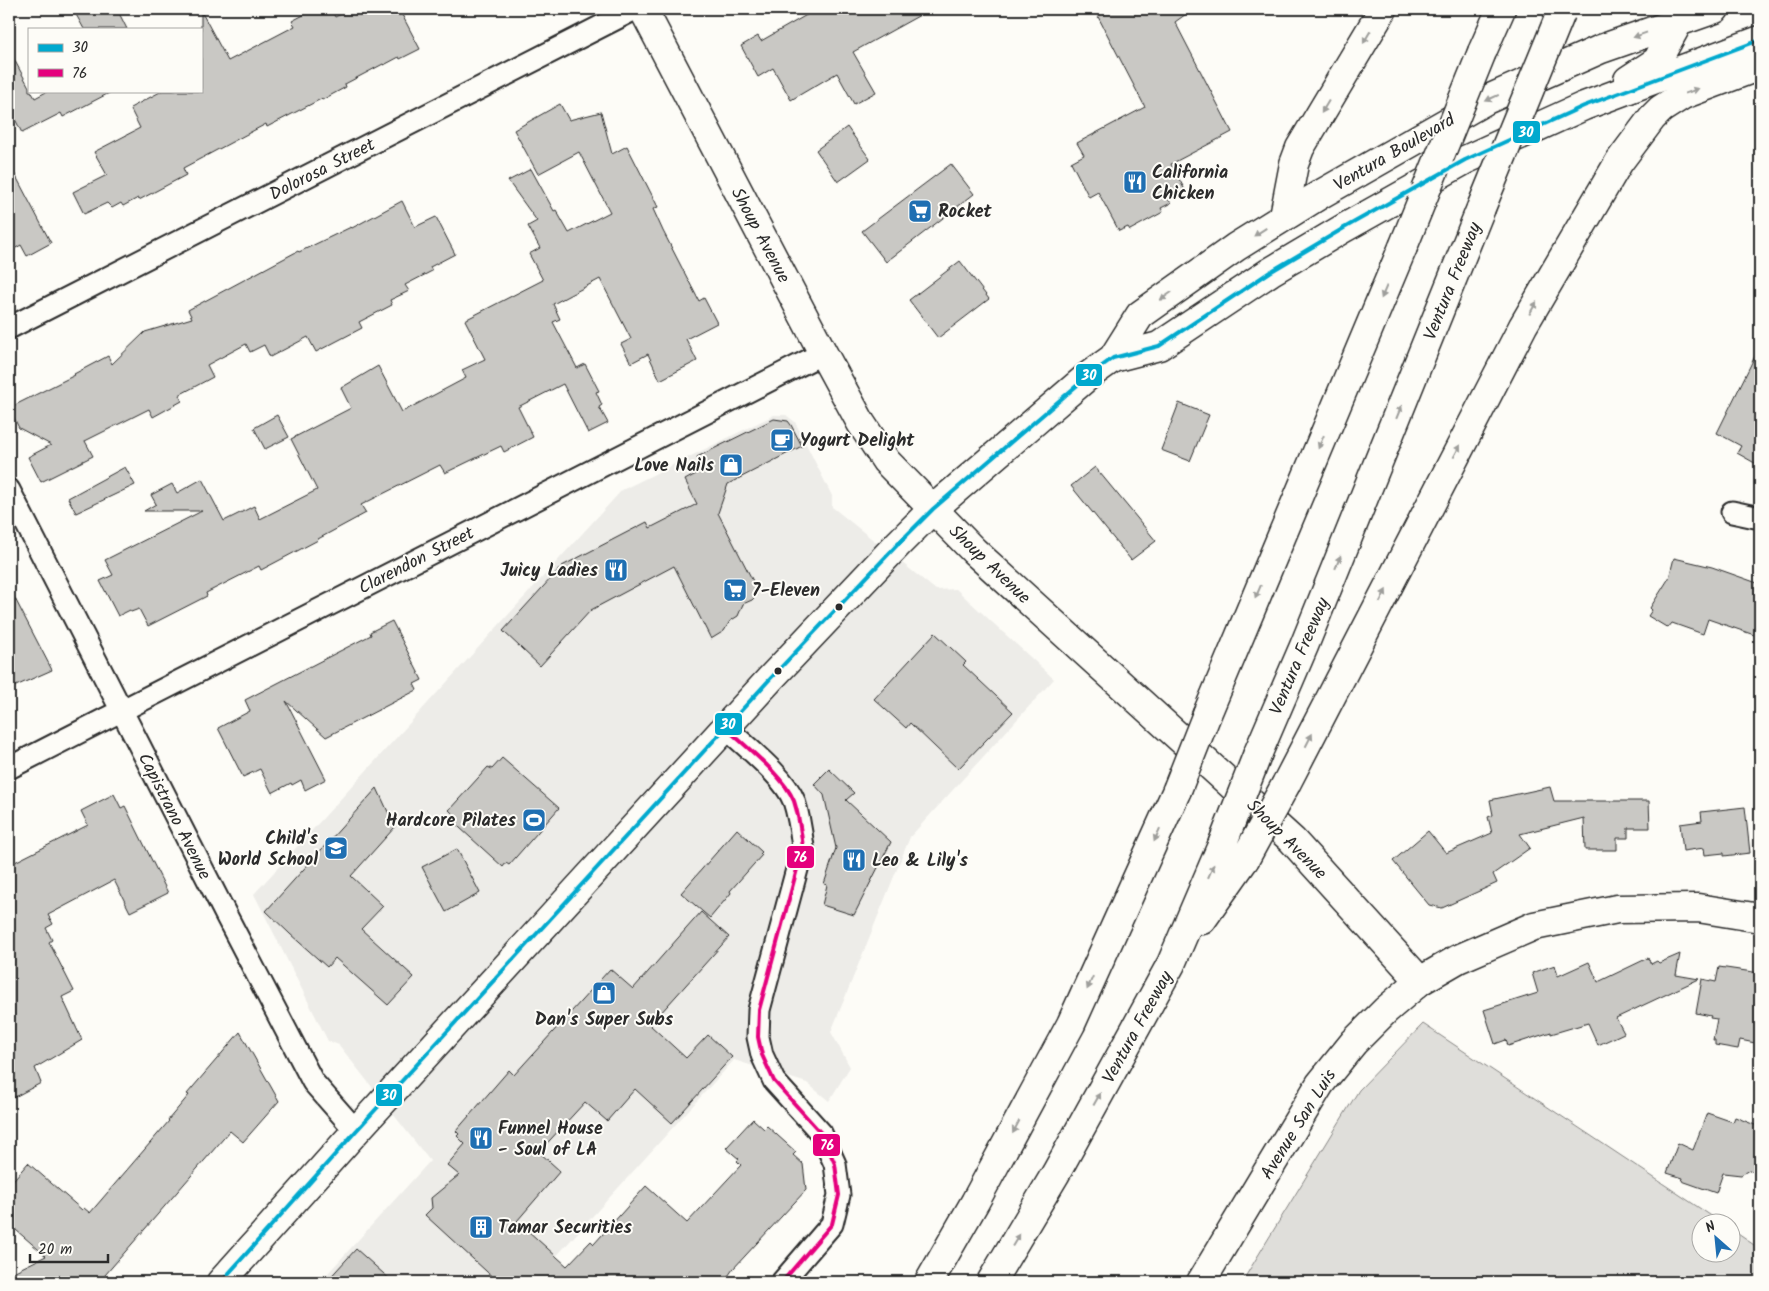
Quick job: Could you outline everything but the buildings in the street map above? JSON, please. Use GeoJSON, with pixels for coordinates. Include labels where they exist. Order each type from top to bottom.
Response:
{"type":"FeatureCollection","features":[{"type":"Feature","properties":{"kind":"main road","name":"Shoup Avenue"},"geometry":{"type":"LineString","coordinates":[[643,9],[823,353],[861,423],[886,461],[974,552],[1292,840],[1420,981]]}},
{"type":"Feature","properties":{"kind":"main road"},"geometry":{"type":"LineString","coordinates":[[1284,216],[1294,164],[1300,148],[1383,9]]}},
{"type":"Feature","properties":{"kind":"main road"},"geometry":{"type":"LineString","coordinates":[[929,1282],[976,1202],[1071,1024],[1177,790],[1501,9]]}},
{"type":"Feature","properties":{"kind":"main road","name":"Ventura Boulevard"},"geometry":{"type":"LineString","coordinates":[[1114,358],[1140,314],[1284,216],[1486,100],[1682,15],[1715,9]]}},
{"type":"Feature","properties":{"kind":"main road","name":"Ventura Freeway"},"geometry":{"type":"LineString","coordinates":[[991,1282],[1061,1164],[1171,964],[1304,646],[1562,11]]}},
{"type":"Feature","properties":{"kind":"main road"},"geometry":{"type":"LineString","coordinates":[[1584,106],[1656,61],[1682,15]]}},
{"type":"Feature","properties":{"kind":"main road","name":"Ventura Boulevard"},"geometry":{"type":"LineString","coordinates":[[221,1282],[356,1131],[819,627],[933,508],[1088,376],[1114,358],[1159,346],[1270,272],[1465,160],[1584,106],[1760,40]]}},
{"type":"Feature","properties":{"kind":"main road"},"geometry":{"type":"LineString","coordinates":[[1171,964],[1245,859],[1286,784],[1523,326],[1619,162],[1661,109],[1682,95],[1760,66]]}},
{"type":"Feature","properties":{"kind":"main road","name":"Avenue San Luis"},"geometry":{"type":"LineString","coordinates":[[1201,1282],[1320,1084],[1354,1042],[1386,1010],[1420,981],[1458,959],[1534,926],[1617,909],[1698,908],[1760,918]]}},
{"type":"Feature","properties":{"kind":"street","name":"Dolorosa Street"},"geometry":{"type":"LineString","coordinates":[[9,328],[635,9]]}},
{"type":"Feature","properties":{"kind":"street","name":"Clarendon Street"},"geometry":{"type":"LineString","coordinates":[[9,768],[823,353]]}},
{"type":"Feature","properties":{"kind":"street","name":"Capistrano Avenue"},"geometry":{"type":"LineString","coordinates":[[9,490],[313,1082],[356,1131]]}},
{"type":"Feature","properties":{"kind":"street"},"geometry":{"type":"LineString","coordinates":[[1732,512],[1760,518]]}},
{"type":"Feature","properties":{"kind":"street"},"geometry":{"type":"LineString","coordinates":[[726,728],[779,778],[793,800],[801,826],[803,847],[758,1010],[758,1037],[762,1055],[774,1080],[821,1134],[835,1164],[839,1195],[832,1224],[782,1282]]}},
{"type":"Feature","properties":{"kind":"shaded area"},"geometry":{"type":"Polygon","coordinates":[[[774,415],[786,415],[795,422],[832,496],[832,507],[936,590],[956,589],[1054,679],[910,837],[831,1032],[850,1067],[829,1101],[807,1083],[734,1060],[533,1282],[320,1282],[430,1161],[339,1045],[328,1041],[254,894],[622,490],[774,415]]]}},
{"type":"Feature","properties":{"kind":"shaded area"},"geometry":{"type":"Polygon","coordinates":[[[1423,1024],[1708,1214],[1692,1214],[1692,1264],[1742,1264],[1742,1237],[1760,1249],[1760,1282],[1242,1282],[1359,1090],[1423,1024]]]}},
{"type":"Feature","properties":{"kind":"transit line","name":"30"},"geometry":{"type":"LineString","coordinates":[[221,1282],[356,1131],[770,679],[898,544],[933,509],[1088,376],[1113,358],[1159,346],[1270,272],[1465,160],[1584,106],[1760,40]]}},
{"type":"Feature","properties":{"kind":"transit line","name":"76"},"geometry":{"type":"LineString","coordinates":[[726,728],[764,762],[782,782],[789,791],[797,812],[803,847],[759,1010],[758,1037],[762,1055],[774,1081],[821,1133],[835,1164],[839,1195],[832,1224],[782,1282]]}},
{"type":"Feature","properties":{"kind":"place","name":"California Chicken"},"geometry":{"type":"Point","coordinates":[1135,182]}},
{"type":"Feature","properties":{"kind":"place","name":"Rocket"},"geometry":{"type":"Point","coordinates":[920,211]}},
{"type":"Feature","properties":{"kind":"place","name":"Yogurt Delight"},"geometry":{"type":"Point","coordinates":[782,440]}},
{"type":"Feature","properties":{"kind":"place","name":"Love Nails"},"geometry":{"type":"Point","coordinates":[731,465]}},
{"type":"Feature","properties":{"kind":"place","name":"Juicy Ladies"},"geometry":{"type":"Point","coordinates":[616,570]}},
{"type":"Feature","properties":{"kind":"place","name":"7-Eleven"},"geometry":{"type":"Point","coordinates":[735,590]}},
{"type":"Feature","properties":{"kind":"place","name":"Hardcore Pilates"},"geometry":{"type":"Point","coordinates":[534,820]}},
{"type":"Feature","properties":{"kind":"place","name":"Child's World School"},"geometry":{"type":"Point","coordinates":[336,848]}},
{"type":"Feature","properties":{"kind":"place","name":"Leo & Lily's"},"geometry":{"type":"Point","coordinates":[854,860]}},
{"type":"Feature","properties":{"kind":"place","name":"Dan's Super Subs"},"geometry":{"type":"Point","coordinates":[604,993]}},
{"type":"Feature","properties":{"kind":"place","name":"Funnel House - Soul of LA"},"geometry":{"type":"Point","coordinates":[481,1138]}},
{"type":"Feature","properties":{"kind":"place","name":"Tamar Securities"},"geometry":{"type":"Point","coordinates":[481,1227]}}]}
